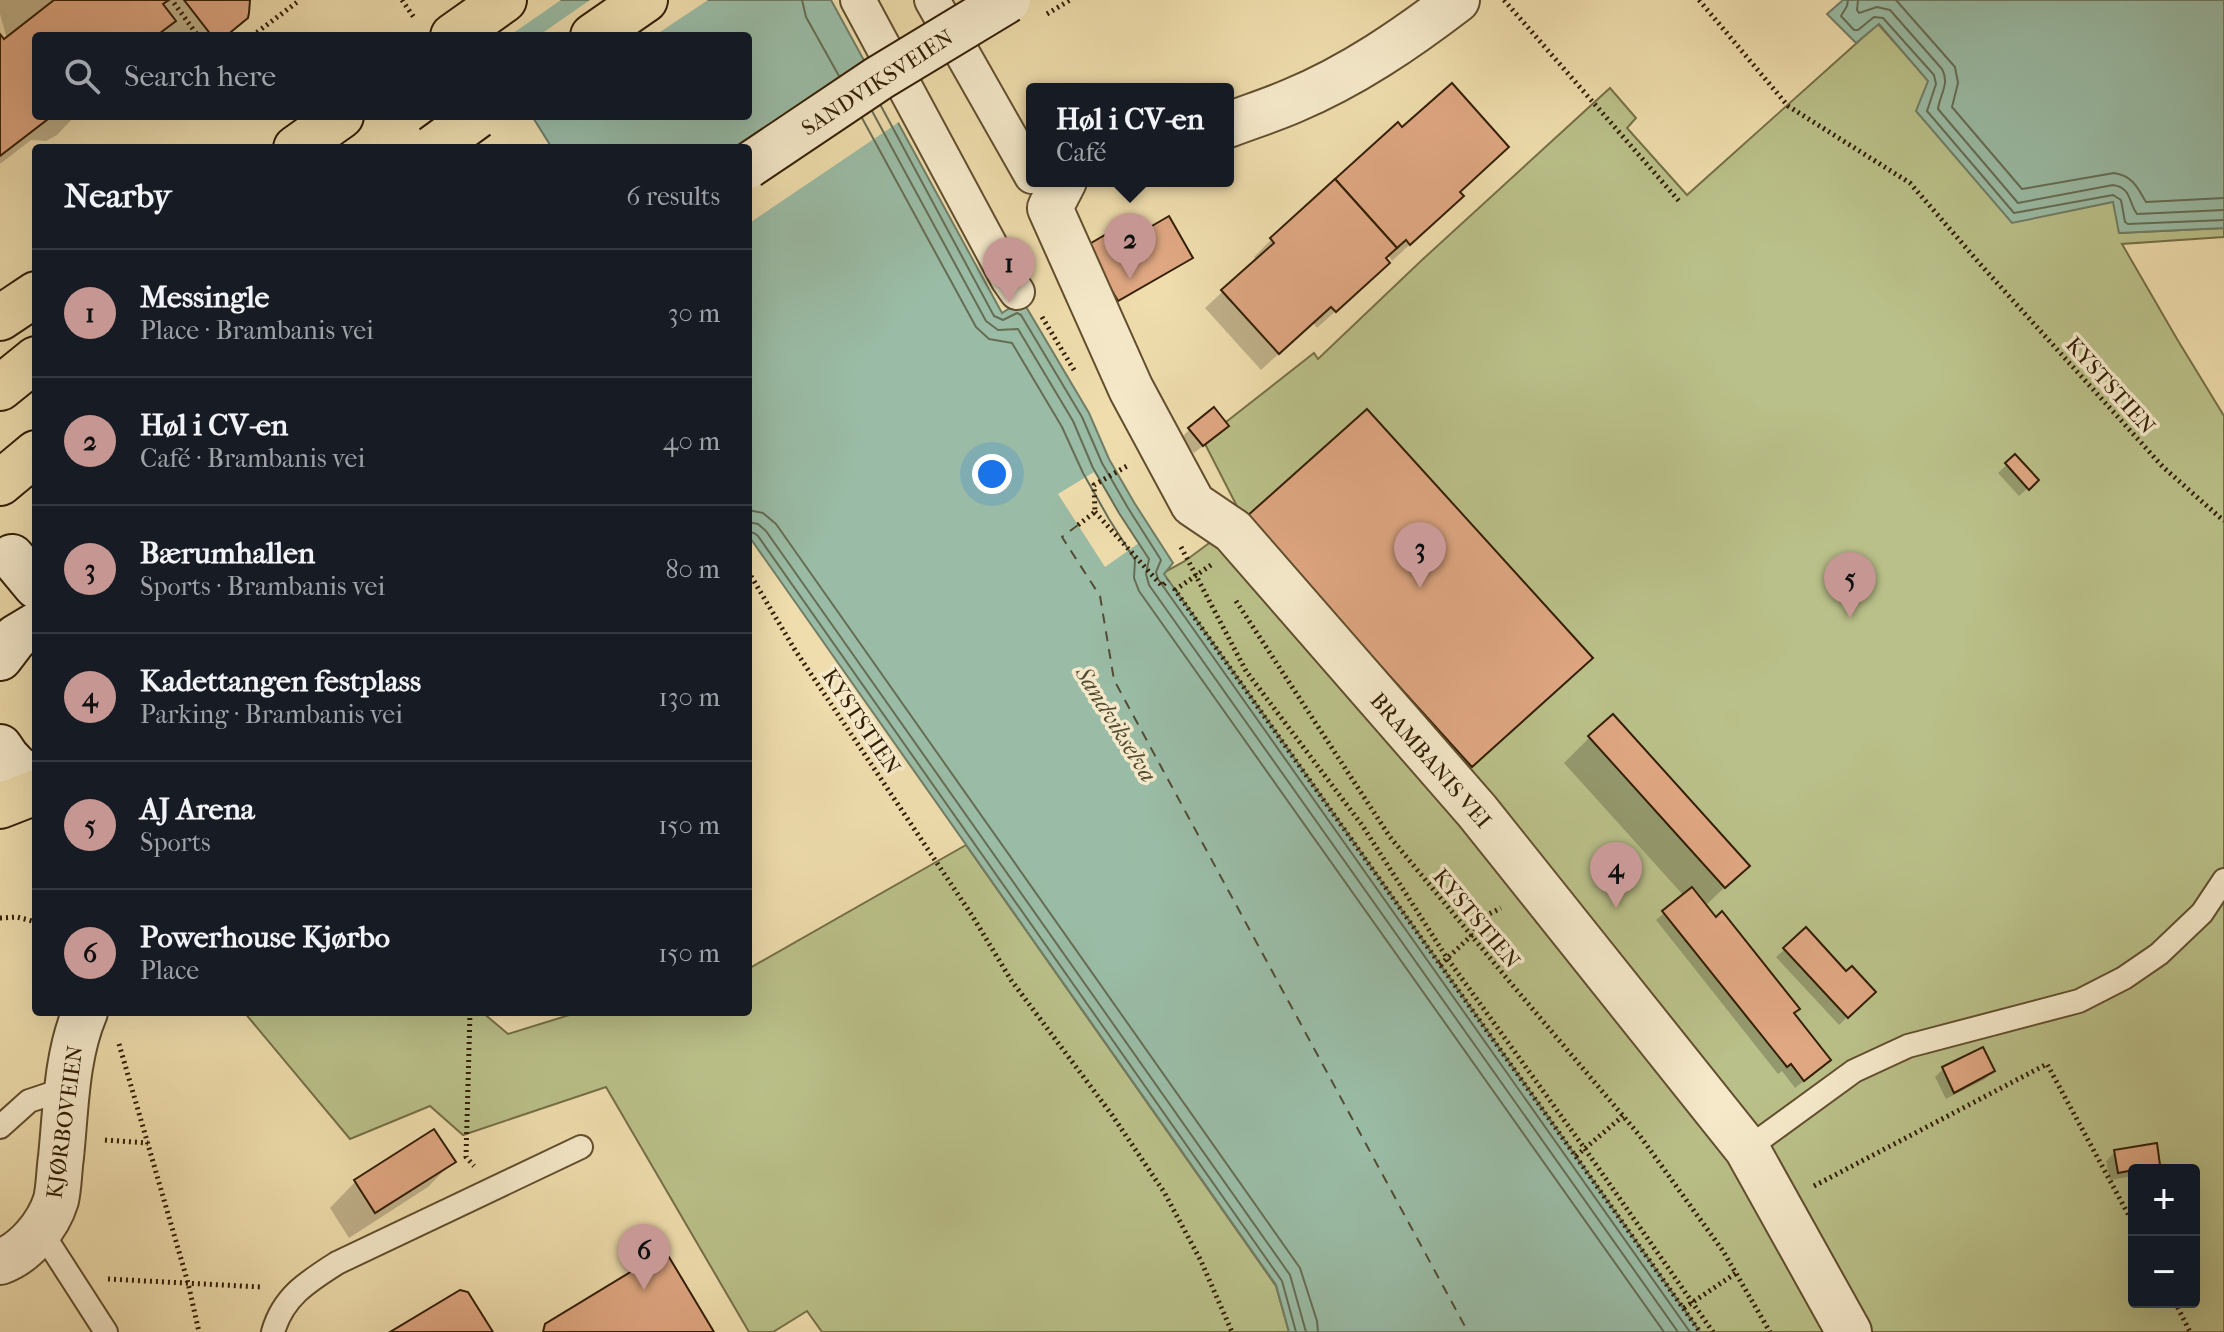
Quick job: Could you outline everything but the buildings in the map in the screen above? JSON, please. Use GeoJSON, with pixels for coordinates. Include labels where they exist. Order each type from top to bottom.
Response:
{"type":"FeatureCollection","features":[{"type":"Feature","properties":{"kind":"highway"},"geometry":{"type":"LineString","coordinates":[[459,32],[504,0]]}},
{"type":"Feature","properties":{"kind":"highway"},"geometry":{"type":"LineString","coordinates":[[599,32],[645,0]]}},
{"type":"Feature","properties":{"kind":"highway"},"geometry":{"type":"LineString","coordinates":[[438,144],[472,120]]}},
{"type":"Feature","properties":{"kind":"highway"},"geometry":{"type":"LineString","coordinates":[[0,318],[32,297]]}},
{"type":"Feature","properties":{"kind":"highway"},"geometry":{"type":"LineString","coordinates":[[0,388],[32,362]]}},
{"type":"Feature","properties":{"kind":"highway"},"geometry":{"type":"LineString","coordinates":[[0,483],[32,456]]}},
{"type":"Feature","properties":{"kind":"highway"},"geometry":{"type":"LineString","coordinates":[[0,806],[32,794]]}},
{"type":"Feature","properties":{"kind":"street"},"geometry":{"type":"LineString","coordinates":[[858,0],[1017,292]]}},
{"type":"Feature","properties":{"kind":"street","name":"BRAMBANIS VEI"},"geometry":{"type":"LineString","coordinates":[[932,0],[1026,156]]}},
{"type":"Feature","properties":{"kind":"street","name":"SANDVIKSVEIEN"},"geometry":{"type":"LineString","coordinates":[[752,163],[879,78],[1008,0]]}},
{"type":"Feature","properties":{"kind":"street"},"geometry":{"type":"LineString","coordinates":[[1234,123],[1295,100],[1362,66],[1410,36],[1457,0]]}},
{"type":"Feature","properties":{"kind":"street","name":"BRAMBANIS VEI"},"geometry":{"type":"LineString","coordinates":[[1045,187],[1184,521],[1233,531],[1477,811],[1747,1149],[1849,1332]]}},
{"type":"Feature","properties":{"kind":"street"},"geometry":{"type":"LineString","coordinates":[[0,658],[16,637],[32,627]]}},
{"type":"Feature","properties":{"kind":"street"},"geometry":{"type":"LineString","coordinates":[[0,747],[23,774],[32,778]]}},
{"type":"Feature","properties":{"kind":"street","name":"KJØRBOVEIEN"},"geometry":{"type":"LineString","coordinates":[[0,1262],[8,1259],[41,1231],[56,1200],[76,1033],[83,1016]]}},
{"type":"Feature","properties":{"kind":"lane"},"geometry":{"type":"LineString","coordinates":[[1747,1149],[1854,1071],[1908,1046],[2079,1001],[2124,978],[2159,954],[2202,913],[2224,880]]}},
{"type":"Feature","properties":{"kind":"lane"},"geometry":{"type":"LineString","coordinates":[[0,1127],[29,1101],[68,1088]]}},
{"type":"Feature","properties":{"kind":"lane"},"geometry":{"type":"LineString","coordinates":[[273,1332],[278,1315],[300,1287],[337,1263],[581,1147]]}},
{"type":"Feature","properties":{"kind":"lane"},"geometry":{"type":"LineString","coordinates":[[41,1231],[106,1332]]}},
{"type":"Feature","properties":{"kind":"path"},"geometry":{"type":"LineString","coordinates":[[1504,0],[1679,201]]}},
{"type":"Feature","properties":{"kind":"path","name":"KYSTSTIEN"},"geometry":{"type":"LineString","coordinates":[[1699,0],[1788,106],[1910,183],[2163,467],[2224,521]]}},
{"type":"Feature","properties":{"kind":"path"},"geometry":{"type":"LineString","coordinates":[[257,32],[297,1]]}},
{"type":"Feature","properties":{"kind":"path"},"geometry":{"type":"LineString","coordinates":[[174,3],[195,32]]}},
{"type":"Feature","properties":{"kind":"path"},"geometry":{"type":"LineString","coordinates":[[1017,292],[1030,296],[1075,372]]}},
{"type":"Feature","properties":{"kind":"path"},"geometry":{"type":"LineString","coordinates":[[1125,467],[1094,485],[1095,512],[1162,586],[1168,580]]}},
{"type":"Feature","properties":{"kind":"path"},"geometry":{"type":"LineString","coordinates":[[1078,525],[1095,512]]}},
{"type":"Feature","properties":{"kind":"path"},"geometry":{"type":"LineString","coordinates":[[1184,521],[1212,564],[1175,590],[1700,1332]]}},
{"type":"Feature","properties":{"kind":"path"},"geometry":{"type":"LineString","coordinates":[[1184,521],[1190,563],[1246,671],[1362,825],[1447,958],[1713,1332]]}},
{"type":"Feature","properties":{"kind":"path","name":"KYSTSTIEN"},"geometry":{"type":"LineString","coordinates":[[752,578],[795,650],[973,917],[1011,980],[1112,1115],[1164,1192],[1201,1261],[1232,1332]]}},
{"type":"Feature","properties":{"kind":"path","name":"KYSTSTIEN"},"geometry":{"type":"LineString","coordinates":[[1229,591],[1390,837],[1640,1136],[1715,1241],[1770,1332]]}},
{"type":"Feature","properties":{"kind":"path"},"geometry":{"type":"LineString","coordinates":[[1440,965],[1471,936],[1487,915],[1515,902],[1527,913],[1542,892]]}},
{"type":"Feature","properties":{"kind":"path"},"geometry":{"type":"LineString","coordinates":[[0,918],[17,917],[32,921]]}},
{"type":"Feature","properties":{"kind":"path"},"geometry":{"type":"LineString","coordinates":[[470,1016],[466,1157],[493,1188]]}},
{"type":"Feature","properties":{"kind":"path"},"geometry":{"type":"LineString","coordinates":[[119,1042],[188,1283],[199,1332]]}},
{"type":"Feature","properties":{"kind":"path"},"geometry":{"type":"LineString","coordinates":[[1778,1205],[2047,1064],[2128,1214]]}},
{"type":"Feature","properties":{"kind":"path"},"geometry":{"type":"LineString","coordinates":[[1576,1156],[1623,1116]]}},
{"type":"Feature","properties":{"kind":"path"},"geometry":{"type":"LineString","coordinates":[[1684,1308],[1736,1273]]}},
{"type":"Feature","properties":{"kind":"path"},"geometry":{"type":"LineString","coordinates":[[75,1285],[98,1279],[278,1287],[294,1296]]}},
{"type":"Feature","properties":{"kind":"path"},"geometry":{"type":"LineString","coordinates":[[2178,1308],[2190,1332]]}},
{"type":"Feature","properties":{"kind":"green space"},"geometry":{"type":"Polygon","coordinates":[[[1878,24],[1929,81],[2114,202],[2120,233],[2224,228],[2224,237],[2122,244],[2224,416],[2224,1332],[1700,1332],[1163,573],[1185,561],[1243,518],[1203,440],[1314,353],[1318,359],[1610,88],[1636,118],[1627,128],[1687,195],[1878,24]]]}},
{"type":"Feature","properties":{"kind":"green space"},"geometry":{"type":"Polygon","coordinates":[[[966,845],[1276,1286],[1289,1332],[822,1332],[807,1311],[773,1332],[749,1332],[606,1087],[463,1135],[430,1106],[350,1139],[247,1016],[487,1016],[508,1034],[566,1016],[752,1016],[752,967],[966,845]]]}},
{"type":"Feature","properties":{"kind":"water","name":"Sandvikselva"},"geometry":{"type":"Polygon","coordinates":[[[460,0],[831,0],[1002,313],[1022,300],[1089,413],[1109,459],[1173,563],[1164,574],[1700,1332],[1289,1332],[1276,1285],[752,541],[752,144],[550,144],[534,120],[752,120],[752,32],[480,32],[460,0]]]}},
{"type":"Feature","properties":{"kind":"water"},"geometry":{"type":"Polygon","coordinates":[[[1843,0],[2224,0],[2224,228],[2119,233],[2113,202],[2012,223],[1916,111],[1928,81],[1879,24],[1856,43],[1827,14],[1843,0]]]}},
{"type":"Feature","properties":{"kind":"pier"},"geometry":{"type":"Polygon","coordinates":[[[456,0],[561,0],[515,32],[475,32],[456,0]]]}},
{"type":"Feature","properties":{"kind":"pier"},"geometry":{"type":"Polygon","coordinates":[[[590,0],[708,0],[660,32],[544,32],[590,0]]]}},
{"type":"Feature","properties":{"kind":"pier"},"geometry":{"type":"Polygon","coordinates":[[[869,58],[902,120],[752,221],[752,144],[741,144],[869,58]]]}},
{"type":"Feature","properties":{"kind":"pier"},"geometry":{"type":"Polygon","coordinates":[[[1094,472],[1139,543],[1105,567],[1058,494],[1094,472]]]}},
{"type":"Feature","properties":{"kind":"ferry route"},"geometry":{"type":"LineString","coordinates":[[1078,525],[1062,537],[1100,596],[1114,680],[1468,1332]]}},
{"type":"Feature","properties":{"kind":"place","name":"Høl i CV-en"},"geometry":{"type":"Point","coordinates":[1130,279]}},
{"type":"Feature","properties":{"kind":"place","name":"Messingle"},"geometry":{"type":"Point","coordinates":[1009,303]}},
{"type":"Feature","properties":{"kind":"place","name":"Bærumhallen"},"geometry":{"type":"Point","coordinates":[1420,588]}},
{"type":"Feature","properties":{"kind":"place","name":"AJ Arena"},"geometry":{"type":"Point","coordinates":[1850,618]}},
{"type":"Feature","properties":{"kind":"place","name":"Kadettangen festplass"},"geometry":{"type":"Point","coordinates":[1616,908]}},
{"type":"Feature","properties":{"kind":"place","name":"Powerhouse Kjørbo"},"geometry":{"type":"Point","coordinates":[644,1290]}}]}
